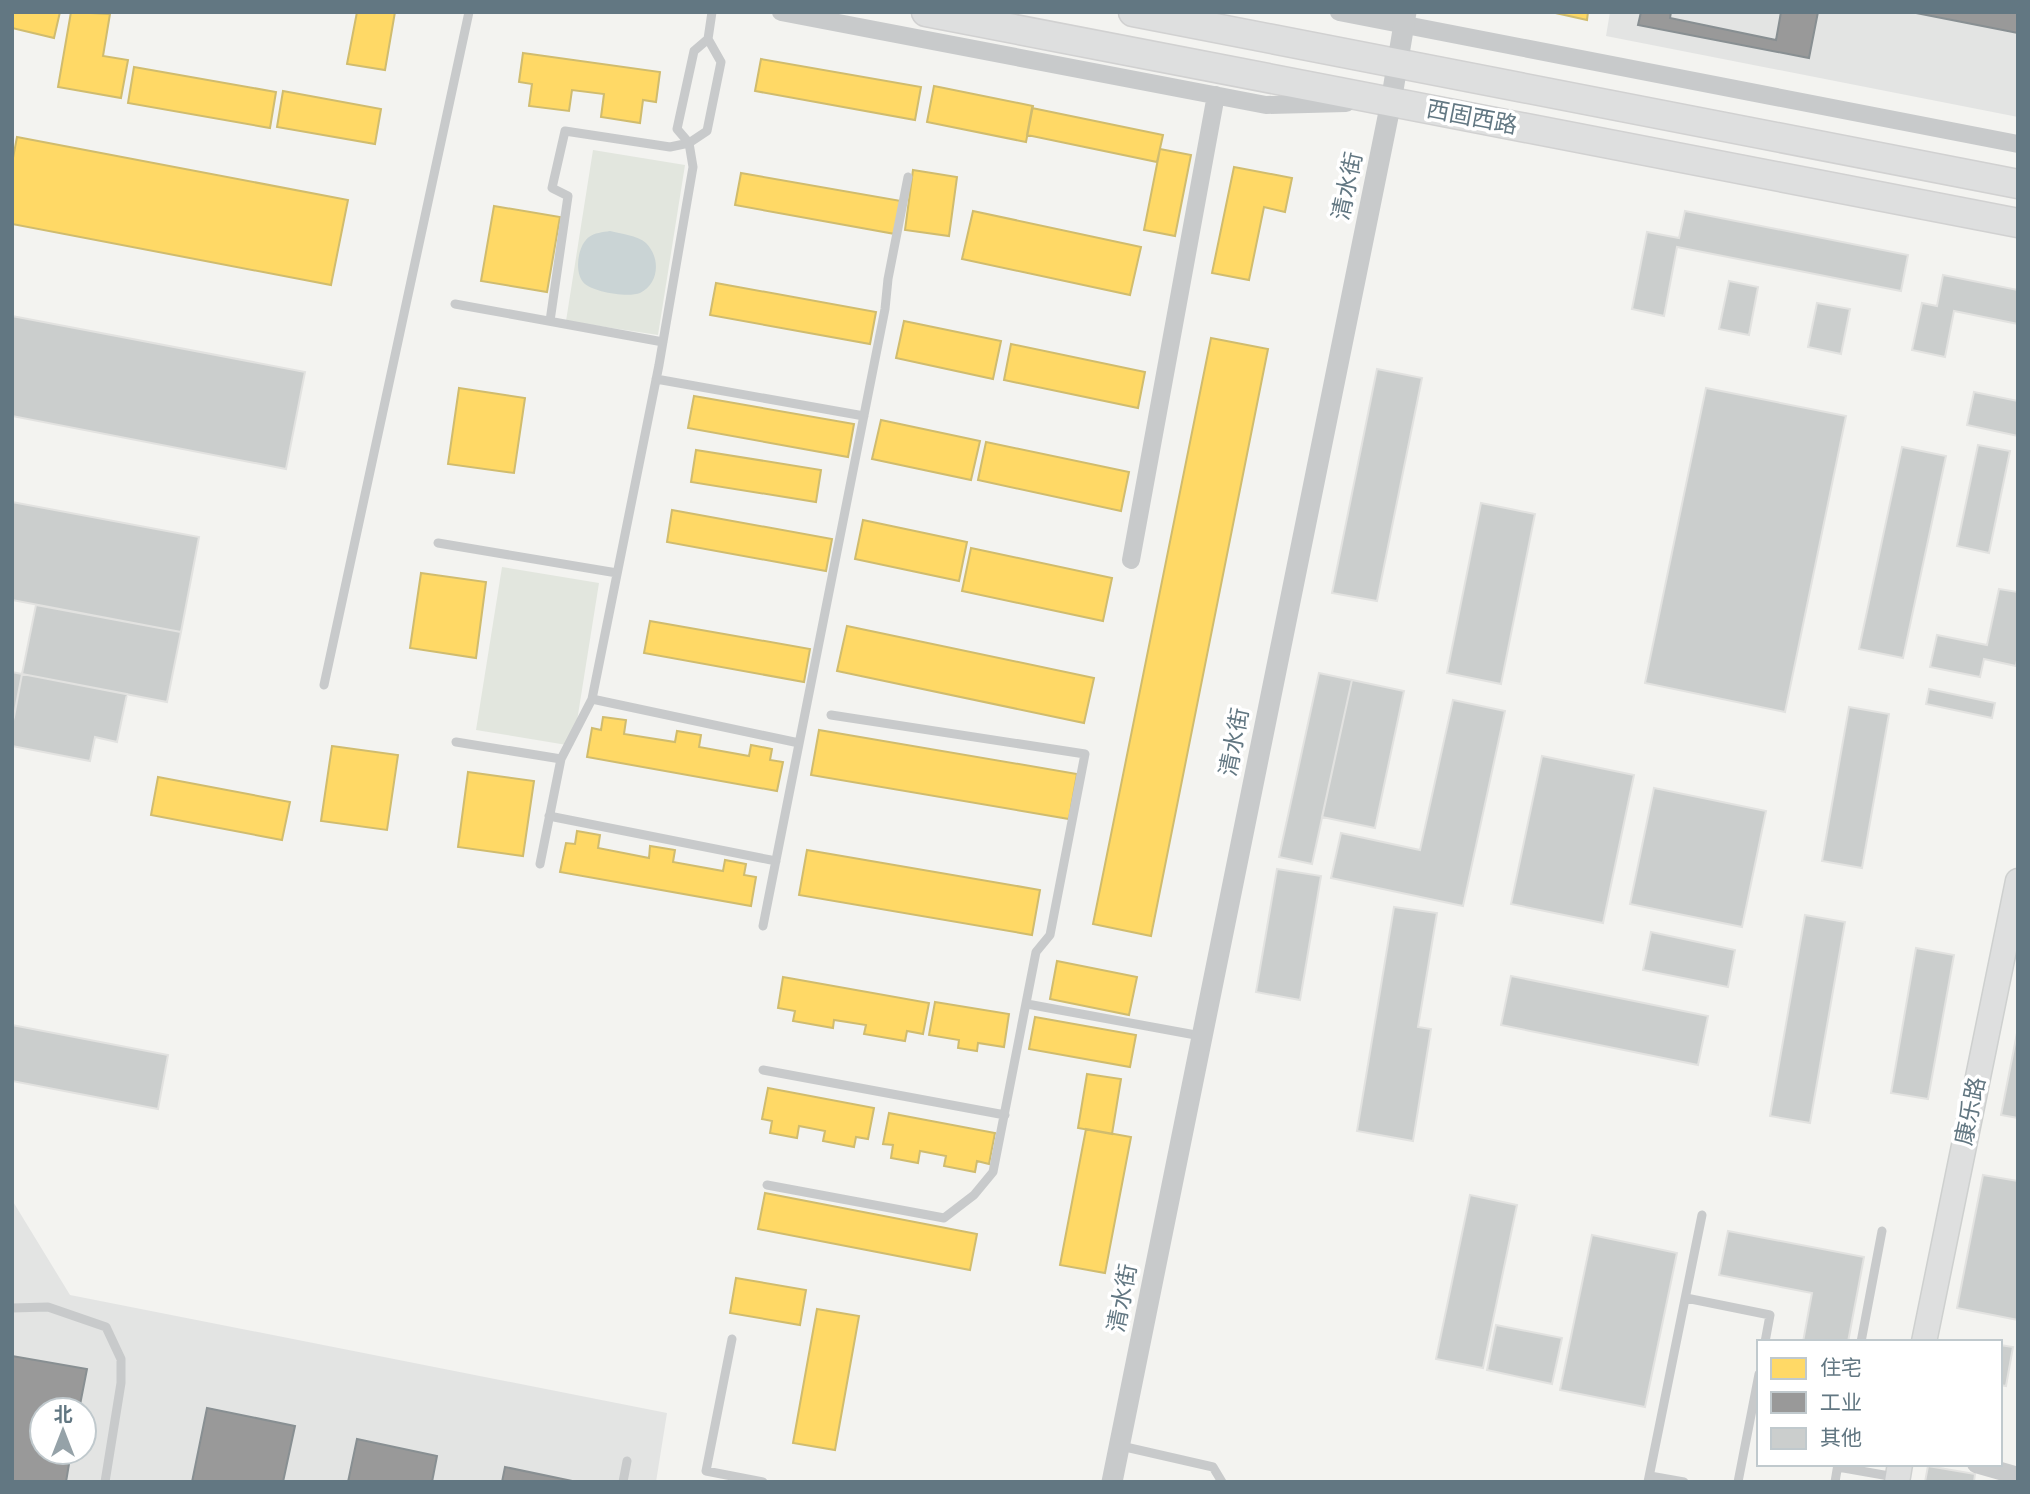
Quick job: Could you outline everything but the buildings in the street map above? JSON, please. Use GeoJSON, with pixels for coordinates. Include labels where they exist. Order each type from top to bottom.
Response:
{"type":"FeatureCollection","features":[{"type":"Feature","properties":{"kind":"main road","name":"西固西路"},"geometry":{"type":"LineString","coordinates":[[926,12],[2018,223]]}},
{"type":"Feature","properties":{"kind":"main road","name":"西固西路"},"geometry":{"type":"LineString","coordinates":[[1133,12],[2018,184]]}},
{"type":"Feature","properties":{"kind":"main road","name":"康乐路"},"geometry":{"type":"LineString","coordinates":[[1924,1340],[2018,881]]}},
{"type":"Feature","properties":{"kind":"street"},"geometry":{"type":"LineString","coordinates":[[781,12],[1266,105],[1391,102]]}},
{"type":"Feature","properties":{"kind":"street"},"geometry":{"type":"LineString","coordinates":[[1339,12],[1405,19],[2018,144]]}},
{"type":"Feature","properties":{"kind":"street","name":"清水街"},"geometry":{"type":"LineString","coordinates":[[1112,1482],[1391,102],[1405,19]]}},
{"type":"Feature","properties":{"kind":"street"},"geometry":{"type":"LineString","coordinates":[[1131,560],[1216,95]]}},
{"type":"Feature","properties":{"kind":"street"},"geometry":{"type":"LineString","coordinates":[[1983,1466],[2018,1476]]}},
{"type":"Feature","properties":{"kind":"lane"},"geometry":{"type":"LineString","coordinates":[[324,685],[469,12]]}},
{"type":"Feature","properties":{"kind":"lane"},"geometry":{"type":"LineString","coordinates":[[550,321],[568,196],[552,188],[565,131],[670,147],[689,143],[707,131],[721,62],[708,39],[712,12]]}},
{"type":"Feature","properties":{"kind":"lane"},"geometry":{"type":"LineString","coordinates":[[540,864],[561,759],[592,699],[656,379],[693,167],[689,143],[677,129],[694,51],[708,39]]}},
{"type":"Feature","properties":{"kind":"lane"},"geometry":{"type":"LineString","coordinates":[[763,926],[864,416],[908,177]]}},
{"type":"Feature","properties":{"kind":"lane"},"geometry":{"type":"LineString","coordinates":[[454,304],[663,342]]}},
{"type":"Feature","properties":{"kind":"lane"},"geometry":{"type":"LineString","coordinates":[[656,379],[864,416]]}},
{"type":"Feature","properties":{"kind":"lane"},"geometry":{"type":"LineString","coordinates":[[438,543],[617,573]]}},
{"type":"Feature","properties":{"kind":"lane"},"geometry":{"type":"LineString","coordinates":[[592,699],[799,743]]}},
{"type":"Feature","properties":{"kind":"lane"},"geometry":{"type":"LineString","coordinates":[[767,1185],[944,1218],[974,1195],[993,1172],[1036,952],[1050,934],[1085,754],[831,715]]}},
{"type":"Feature","properties":{"kind":"lane"},"geometry":{"type":"LineString","coordinates":[[456,743],[561,759]]}},
{"type":"Feature","properties":{"kind":"lane"},"geometry":{"type":"LineString","coordinates":[[550,816],[776,861]]}},
{"type":"Feature","properties":{"kind":"lane"},"geometry":{"type":"LineString","coordinates":[[1027,1004],[1202,1036]]}},
{"type":"Feature","properties":{"kind":"lane"},"geometry":{"type":"LineString","coordinates":[[763,1070],[1005,1115]]}},
{"type":"Feature","properties":{"kind":"lane"},"geometry":{"type":"LineString","coordinates":[[1685,1482],[1649,1479],[1702,1215]]}},
{"type":"Feature","properties":{"kind":"lane"},"geometry":{"type":"LineString","coordinates":[[1861,1340],[1882,1231]]}},
{"type":"Feature","properties":{"kind":"lane"},"geometry":{"type":"LineString","coordinates":[[1686,1298],[1770,1315],[1765,1340]]}},
{"type":"Feature","properties":{"kind":"lane"},"geometry":{"type":"LineString","coordinates":[[12,1308],[48,1307],[106,1327],[121,1359],[121,1383],[105,1482]]}},
{"type":"Feature","properties":{"kind":"lane"},"geometry":{"type":"LineString","coordinates":[[732,1339],[706,1471],[762,1482]]}},
{"type":"Feature","properties":{"kind":"lane"},"geometry":{"type":"LineString","coordinates":[[1738,1482],[1757,1384]]}},
{"type":"Feature","properties":{"kind":"lane"},"geometry":{"type":"LineString","coordinates":[[1119,1446],[1213,1466],[1222,1482]]}},
{"type":"Feature","properties":{"kind":"lane"},"geometry":{"type":"LineString","coordinates":[[623,1482],[627,1461]]}},
{"type":"Feature","properties":{"kind":"lane"},"geometry":{"type":"LineString","coordinates":[[1835,1482],[1838,1466],[1898,1474]]}},
{"type":"Feature","properties":{"kind":"shaded area"},"geometry":{"type":"Polygon","coordinates":[[[1610,12],[2018,12],[2018,117],[1606,36],[1610,12]]]}},
{"type":"Feature","properties":{"kind":"shaded area"},"geometry":{"type":"Polygon","coordinates":[[[593,150],[685,165],[658,335],[566,321],[593,150]]]}},
{"type":"Feature","properties":{"kind":"shaded area"},"geometry":{"type":"Polygon","coordinates":[[[610,231],[638,238],[651,249],[656,270],[651,284],[640,293],[627,295],[601,291],[587,286],[580,277],[578,258],[585,241],[593,235],[610,231]]]}},
{"type":"Feature","properties":{"kind":"shaded area"},"geometry":{"type":"Polygon","coordinates":[[[502,567],[599,583],[573,746],[476,730],[502,567]]]}},
{"type":"Feature","properties":{"kind":"shaded area"},"geometry":{"type":"Polygon","coordinates":[[[12,1200],[70,1295],[667,1413],[656,1482],[12,1482],[12,1200]]]}}]}
